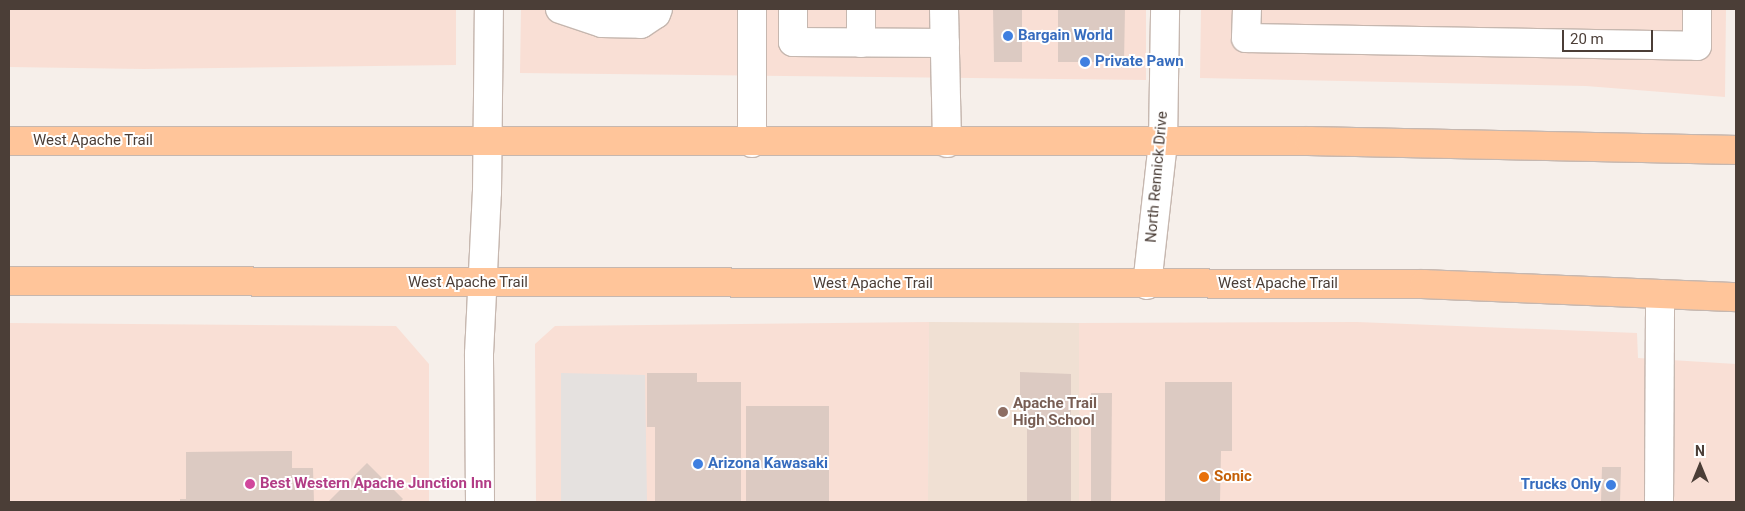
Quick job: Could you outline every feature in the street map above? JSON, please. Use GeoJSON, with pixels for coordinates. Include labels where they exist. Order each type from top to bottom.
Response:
{"type":"FeatureCollection","features":[{"type":"Feature","properties":{"kind":"main road","name":"West Apache Trail"},"geometry":{"type":"LineString","coordinates":[[9,141],[1163,142],[1310,140],[1736,150]]}},
{"type":"Feature","properties":{"kind":"main road","name":"West Apache Trail"},"geometry":{"type":"LineString","coordinates":[[9,281],[483,284],[1424,284],[1736,297]]}},
{"type":"Feature","properties":{"kind":"street"},"geometry":{"type":"LineString","coordinates":[[480,502],[483,284],[488,140],[488,9]]}},
{"type":"Feature","properties":{"kind":"street"},"geometry":{"type":"LineString","coordinates":[[575,12],[602,23],[641,24],[656,14],[658,9]]}},
{"type":"Feature","properties":{"kind":"street"},"geometry":{"type":"LineString","coordinates":[[752,9],[752,142]]}},
{"type":"Feature","properties":{"kind":"street"},"geometry":{"type":"LineString","coordinates":[[793,9],[793,42],[945,43]]}},
{"type":"Feature","properties":{"kind":"street"},"geometry":{"type":"LineString","coordinates":[[861,9],[861,43]]}},
{"type":"Feature","properties":{"kind":"street"},"geometry":{"type":"LineString","coordinates":[[944,9],[947,142]]}},
{"type":"Feature","properties":{"kind":"street","name":"North Rennick Drive"},"geometry":{"type":"LineString","coordinates":[[1147,285],[1163,142],[1164,9]]}},
{"type":"Feature","properties":{"kind":"street"},"geometry":{"type":"LineString","coordinates":[[1247,9],[1246,38],[1698,46],[1698,9]]}},
{"type":"Feature","properties":{"kind":"street"},"geometry":{"type":"LineString","coordinates":[[1659,502],[1660,294]]}},
{"type":"Feature","properties":{"kind":"shaded area"},"geometry":{"type":"Polygon","coordinates":[[[9,9],[456,9],[456,65],[144,69],[9,67],[9,9]]]}},
{"type":"Feature","properties":{"kind":"shaded area"},"geometry":{"type":"Polygon","coordinates":[[[521,9],[1146,9],[1146,80],[520,73],[521,9]]]}},
{"type":"Feature","properties":{"kind":"shaded area"},"geometry":{"type":"Polygon","coordinates":[[[1201,9],[1726,9],[1725,97],[1586,86],[1200,78],[1201,9]]]}},
{"type":"Feature","properties":{"kind":"shaded area"},"geometry":{"type":"Polygon","coordinates":[[[929,322],[928,502],[536,502],[535,344],[555,326],[929,322]]]}},
{"type":"Feature","properties":{"kind":"shaded area","name":"Apache Trail High School"},"geometry":{"type":"Polygon","coordinates":[[[929,322],[1079,323],[1079,502],[928,502],[929,322]]]}},
{"type":"Feature","properties":{"kind":"shaded area"},"geometry":{"type":"Polygon","coordinates":[[[1357,322],[1637,333],[1638,358],[1736,364],[1736,502],[1079,502],[1079,323],[1357,322]]]}},
{"type":"Feature","properties":{"kind":"shaded area"},"geometry":{"type":"Polygon","coordinates":[[[9,323],[396,326],[429,364],[429,502],[9,502],[9,323]]]}},
{"type":"Feature","properties":{"kind":"shaded area"},"geometry":{"type":"Polygon","coordinates":[[[561,373],[645,375],[647,502],[561,502],[561,373]]]}},
{"type":"Feature","properties":{"kind":"building","name":"Bargain World"},"geometry":{"type":"Polygon","coordinates":[[[993,9],[1022,9],[1022,62],[994,62],[993,9]]]}},
{"type":"Feature","properties":{"kind":"building"},"geometry":{"type":"Polygon","coordinates":[[[1058,9],[1125,9],[1124,62],[1058,62],[1058,9]]]}},
{"type":"Feature","properties":{"kind":"building"},"geometry":{"type":"Polygon","coordinates":[[[1020,372],[1071,374],[1071,502],[1027,502],[1027,409],[1020,409],[1020,372]]]}},
{"type":"Feature","properties":{"kind":"building","name":"Arizona Kawasaki"},"geometry":{"type":"Polygon","coordinates":[[[647,373],[697,373],[697,382],[741,382],[741,502],[655,502],[655,427],[647,427],[647,373]]]}},
{"type":"Feature","properties":{"kind":"building"},"geometry":{"type":"Polygon","coordinates":[[[1165,382],[1232,382],[1232,451],[1221,451],[1220,502],[1165,502],[1165,382]]]}},
{"type":"Feature","properties":{"kind":"building"},"geometry":{"type":"Polygon","coordinates":[[[1091,393],[1112,393],[1111,502],[1091,502],[1091,393]]]}},
{"type":"Feature","properties":{"kind":"building"},"geometry":{"type":"Polygon","coordinates":[[[746,406],[829,406],[829,502],[746,501],[746,406]]]}},
{"type":"Feature","properties":{"kind":"building","name":"Best Western Apache Junction Inn"},"geometry":{"type":"Polygon","coordinates":[[[292,451],[292,468],[313,468],[314,502],[180,502],[180,499],[186,499],[186,452],[292,451]]]}},
{"type":"Feature","properties":{"kind":"building"},"geometry":{"type":"Polygon","coordinates":[[[367,463],[403,499],[400,502],[328,502],[367,463]]]}},
{"type":"Feature","properties":{"kind":"building","name":"Trucks Only"},"geometry":{"type":"Polygon","coordinates":[[[1602,467],[1621,467],[1620,502],[1601,502],[1602,467]]]}},
{"type":"Feature","properties":{"kind":"place","name":"Bargain World"},"geometry":{"type":"Point","coordinates":[1008,36]}},
{"type":"Feature","properties":{"kind":"place","name":"Private Pawn"},"geometry":{"type":"Point","coordinates":[1085,62]}},
{"type":"Feature","properties":{"kind":"place","name":"Apache Trail High School"},"geometry":{"type":"Point","coordinates":[1003,412]}},
{"type":"Feature","properties":{"kind":"place","name":"Arizona Kawasaki"},"geometry":{"type":"Point","coordinates":[698,464]}},
{"type":"Feature","properties":{"kind":"place","name":"Sonic"},"geometry":{"type":"Point","coordinates":[1204,477]}},
{"type":"Feature","properties":{"kind":"place","name":"Best Western Apache Junction Inn"},"geometry":{"type":"Point","coordinates":[250,484]}},
{"type":"Feature","properties":{"kind":"place","name":"Trucks Only"},"geometry":{"type":"Point","coordinates":[1611,485]}}]}
